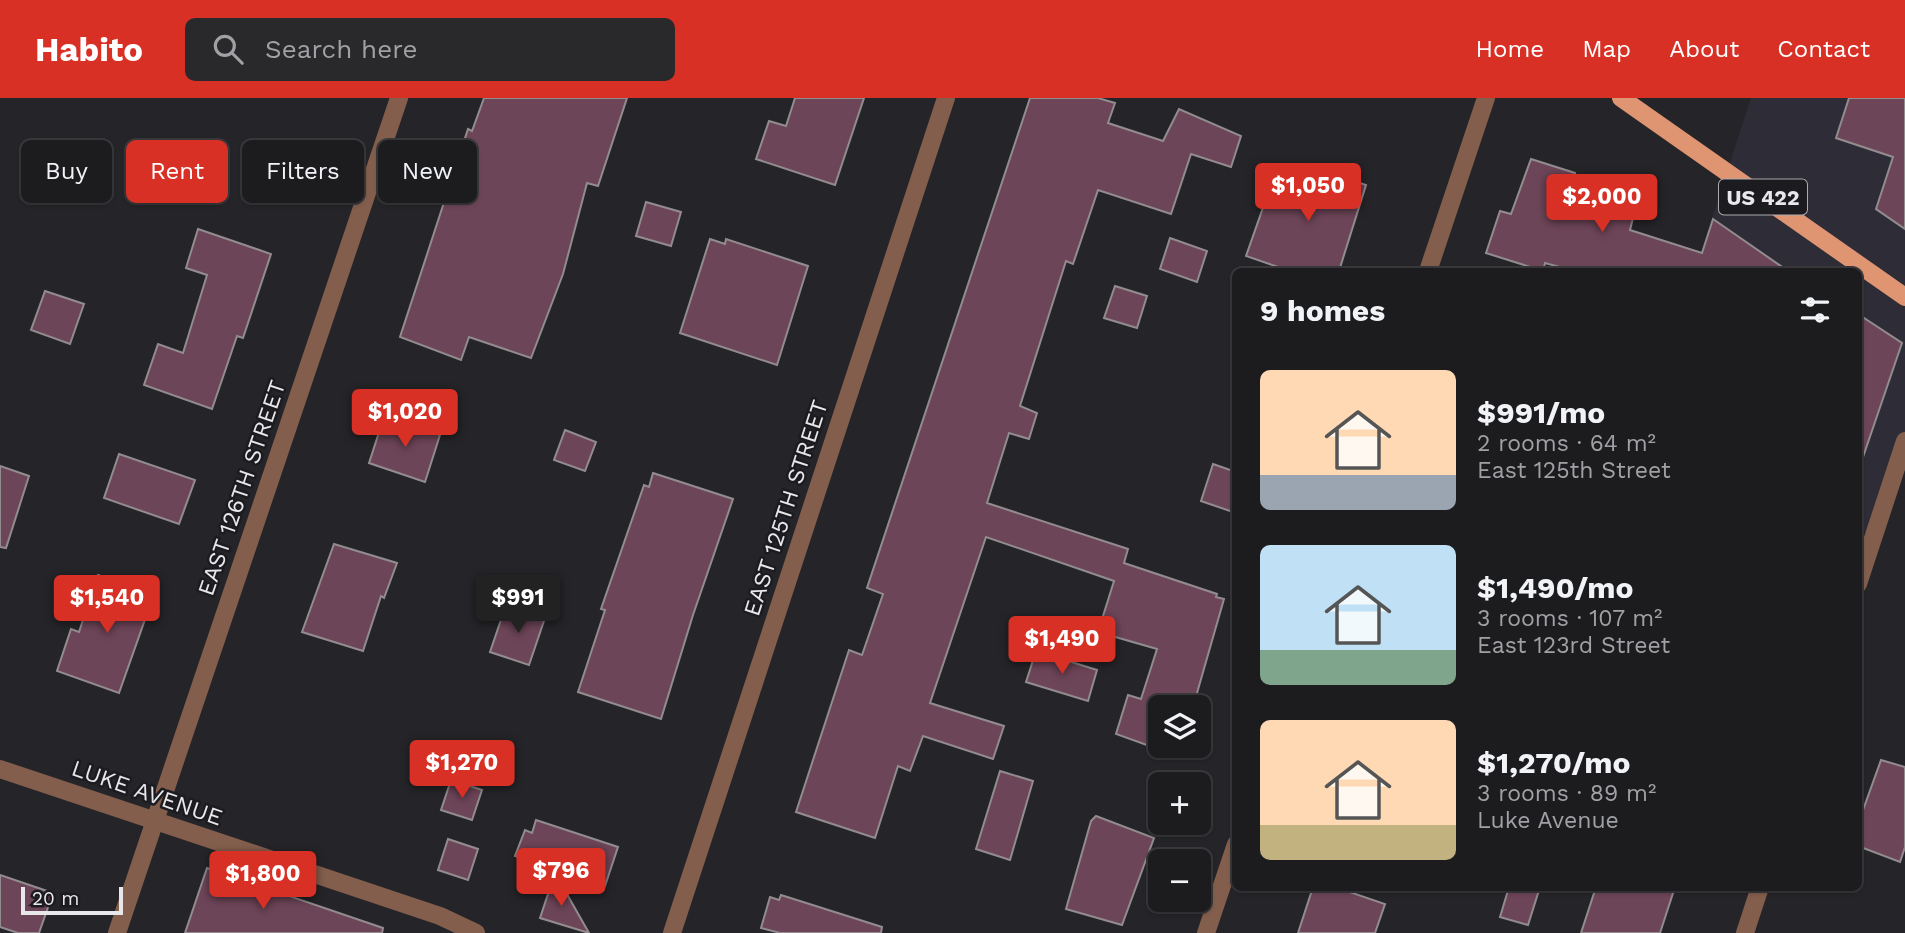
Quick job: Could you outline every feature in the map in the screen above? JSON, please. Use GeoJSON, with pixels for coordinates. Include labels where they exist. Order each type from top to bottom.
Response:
{"type":"FeatureCollection","features":[{"type":"Feature","properties":{"kind":"main road","name":"US 422"},"geometry":{"type":"LineString","coordinates":[[1621,98],[1905,297]]}},
{"type":"Feature","properties":{"kind":"street","name":"EAST 126TH STREET"},"geometry":{"type":"LineString","coordinates":[[117,933],[399,98]]}},
{"type":"Feature","properties":{"kind":"street","name":"EAST 125TH STREET"},"geometry":{"type":"LineString","coordinates":[[672,933],[946,98]]}},
{"type":"Feature","properties":{"kind":"street"},"geometry":{"type":"LineString","coordinates":[[1428,268],[1486,98]]}},
{"type":"Feature","properties":{"kind":"street"},"geometry":{"type":"LineString","coordinates":[[1862,572],[1905,441]]}},
{"type":"Feature","properties":{"kind":"street","name":"LUKE AVENUE"},"geometry":{"type":"LineString","coordinates":[[0,769],[440,916],[476,933]]}},
{"type":"Feature","properties":{"kind":"street"},"geometry":{"type":"LineString","coordinates":[[1206,933],[1232,856]]}},
{"type":"Feature","properties":{"kind":"street"},"geometry":{"type":"LineString","coordinates":[[1745,933],[1759,891]]}},
{"type":"Feature","properties":{"kind":"shaded area"},"geometry":{"type":"Polygon","coordinates":[[[1751,98],[1905,98],[1905,441],[1874,535],[1862,531],[1862,268],[1696,268],[1751,98]]]}},
{"type":"Feature","properties":{"kind":"building"},"geometry":{"type":"Polygon","coordinates":[[[484,98],[627,98],[598,186],[587,183],[563,274],[531,358],[469,337],[461,360],[400,337],[444,203],[477,203],[477,140],[464,140],[468,129],[472,131],[484,98]]]}},
{"type":"Feature","properties":{"kind":"building"},"geometry":{"type":"Polygon","coordinates":[[[795,98],[864,98],[835,185],[756,159],[769,121],[786,126],[795,98]]]}},
{"type":"Feature","properties":{"kind":"building"},"geometry":{"type":"Polygon","coordinates":[[[1030,98],[1098,98],[1115,103],[1108,123],[1163,141],[1179,109],[1241,136],[1231,167],[1191,154],[1171,214],[1098,190],[1073,264],[1066,261],[1020,406],[1037,413],[1029,439],[1009,433],[987,503],[1128,549],[1124,563],[1217,594],[1216,597],[1224,599],[1196,695],[1148,695],[1148,745],[1116,734],[1128,695],[1141,699],[1157,649],[1098,632],[1114,581],[986,537],[930,703],[1004,726],[993,759],[923,736],[910,771],[898,766],[875,838],[796,812],[849,650],[862,655],[883,594],[867,588],[1030,98]]]}},
{"type":"Feature","properties":{"kind":"building"},"geometry":{"type":"Polygon","coordinates":[[[1849,98],[1905,98],[1905,229],[1876,209],[1893,157],[1836,138],[1849,98]]]}},
{"type":"Feature","properties":{"kind":"building"},"geometry":{"type":"Polygon","coordinates":[[[1531,159],[1575,173],[1570,188],[1635,210],[1630,230],[1702,253],[1713,219],[1784,268],[1563,268],[1545,263],[1544,268],[1534,268],[1486,253],[1500,211],[1511,214],[1531,159]]]}},
{"type":"Feature","properties":{"kind":"building"},"geometry":{"type":"Polygon","coordinates":[[[1307,164],[1366,185],[1340,268],[1281,268],[1246,256],[1272,182],[1298,191],[1307,164]]]}},
{"type":"Feature","properties":{"kind":"building"},"geometry":{"type":"Polygon","coordinates":[[[646,202],[681,212],[671,246],[636,236],[646,202]]]}},
{"type":"Feature","properties":{"kind":"building"},"geometry":{"type":"Polygon","coordinates":[[[198,229],[271,254],[243,338],[237,336],[212,409],[144,385],[158,344],[183,353],[207,275],[186,268],[198,229]]]}},
{"type":"Feature","properties":{"kind":"building"},"geometry":{"type":"Polygon","coordinates":[[[1170,238],[1207,251],[1197,282],[1160,269],[1170,238]]]}},
{"type":"Feature","properties":{"kind":"building"},"geometry":{"type":"Polygon","coordinates":[[[710,239],[725,244],[726,239],[808,266],[777,365],[680,333],[710,239]]]}},
{"type":"Feature","properties":{"kind":"building"},"geometry":{"type":"Polygon","coordinates":[[[1115,286],[1147,296],[1137,328],[1104,318],[1115,286]]]}},
{"type":"Feature","properties":{"kind":"building"},"geometry":{"type":"Polygon","coordinates":[[[45,291],[84,304],[70,344],[31,330],[45,291]]]}},
{"type":"Feature","properties":{"kind":"building"},"geometry":{"type":"Polygon","coordinates":[[[1862,317],[1902,343],[1862,457],[1862,317]]]}},
{"type":"Feature","properties":{"kind":"building"},"geometry":{"type":"Polygon","coordinates":[[[384,417],[440,435],[425,482],[369,463],[384,417]]]}},
{"type":"Feature","properties":{"kind":"building"},"geometry":{"type":"Polygon","coordinates":[[[565,430],[596,442],[585,471],[554,460],[565,430]]]}},
{"type":"Feature","properties":{"kind":"building"},"geometry":{"type":"Polygon","coordinates":[[[119,454],[195,480],[179,524],[104,498],[119,454]]]}},
{"type":"Feature","properties":{"kind":"building"},"geometry":{"type":"Polygon","coordinates":[[[1213,464],[1232,471],[1232,512],[1201,501],[1213,464]]]}},
{"type":"Feature","properties":{"kind":"building"},"geometry":{"type":"Polygon","coordinates":[[[0,466],[29,476],[6,548],[0,547],[0,466]]]}},
{"type":"Feature","properties":{"kind":"building"},"geometry":{"type":"Polygon","coordinates":[[[653,473],[733,499],[661,719],[578,692],[605,610],[601,609],[644,485],[649,487],[653,473]]]}},
{"type":"Feature","properties":{"kind":"building"},"geometry":{"type":"Polygon","coordinates":[[[334,544],[397,563],[384,598],[381,596],[363,651],[302,632],[334,544]]]}},
{"type":"Feature","properties":{"kind":"building"},"geometry":{"type":"Polygon","coordinates":[[[98,575],[154,594],[119,693],[57,671],[71,629],[79,632],[98,575]]]}},
{"type":"Feature","properties":{"kind":"building"},"geometry":{"type":"Polygon","coordinates":[[[506,605],[545,618],[529,665],[490,652],[506,605]]]}},
{"type":"Feature","properties":{"kind":"building"},"geometry":{"type":"Polygon","coordinates":[[[1036,651],[1097,670],[1088,701],[1026,682],[1036,651]]]}},
{"type":"Feature","properties":{"kind":"building"},"geometry":{"type":"Polygon","coordinates":[[[1881,760],[1905,767],[1905,847],[1900,862],[1862,848],[1862,813],[1881,760]]]}},
{"type":"Feature","properties":{"kind":"building"},"geometry":{"type":"Polygon","coordinates":[[[1000,771],[1033,781],[1010,860],[976,849],[1000,771]]]}},
{"type":"Feature","properties":{"kind":"building"},"geometry":{"type":"Polygon","coordinates":[[[451,780],[482,790],[472,820],[441,810],[451,780]]]}},
{"type":"Feature","properties":{"kind":"building"},"geometry":{"type":"Polygon","coordinates":[[[1096,816],[1154,838],[1122,925],[1066,909],[1091,821],[1096,816]]]}},
{"type":"Feature","properties":{"kind":"building"},"geometry":{"type":"Polygon","coordinates":[[[536,820],[618,847],[605,886],[515,856],[525,830],[532,833],[536,820]]]}},
{"type":"Feature","properties":{"kind":"building"},"geometry":{"type":"Polygon","coordinates":[[[448,839],[478,849],[468,880],[438,870],[448,839]]]}},
{"type":"Feature","properties":{"kind":"building"},"geometry":{"type":"Polygon","coordinates":[[[207,868],[383,928],[382,933],[185,933],[207,868]]]}},
{"type":"Feature","properties":{"kind":"building"},"geometry":{"type":"Polygon","coordinates":[[[555,873],[589,933],[540,918],[555,873]]]}},
{"type":"Feature","properties":{"kind":"building"},"geometry":{"type":"Polygon","coordinates":[[[0,875],[47,891],[46,894],[52,896],[39,933],[18,933],[0,927],[0,875]]]}},
{"type":"Feature","properties":{"kind":"building"},"geometry":{"type":"Polygon","coordinates":[[[1312,891],[1347,891],[1385,904],[1375,933],[1298,933],[1312,891]]]}},
{"type":"Feature","properties":{"kind":"building"},"geometry":{"type":"Polygon","coordinates":[[[1508,891],[1539,891],[1528,925],[1500,917],[1508,891]]]}},
{"type":"Feature","properties":{"kind":"building"},"geometry":{"type":"Polygon","coordinates":[[[1595,891],[1674,891],[1660,933],[1581,933],[1595,891]]]}},
{"type":"Feature","properties":{"kind":"building"},"geometry":{"type":"Polygon","coordinates":[[[781,895],[882,927],[881,933],[780,933],[761,928],[770,897],[779,900],[781,895]]]}}]}
